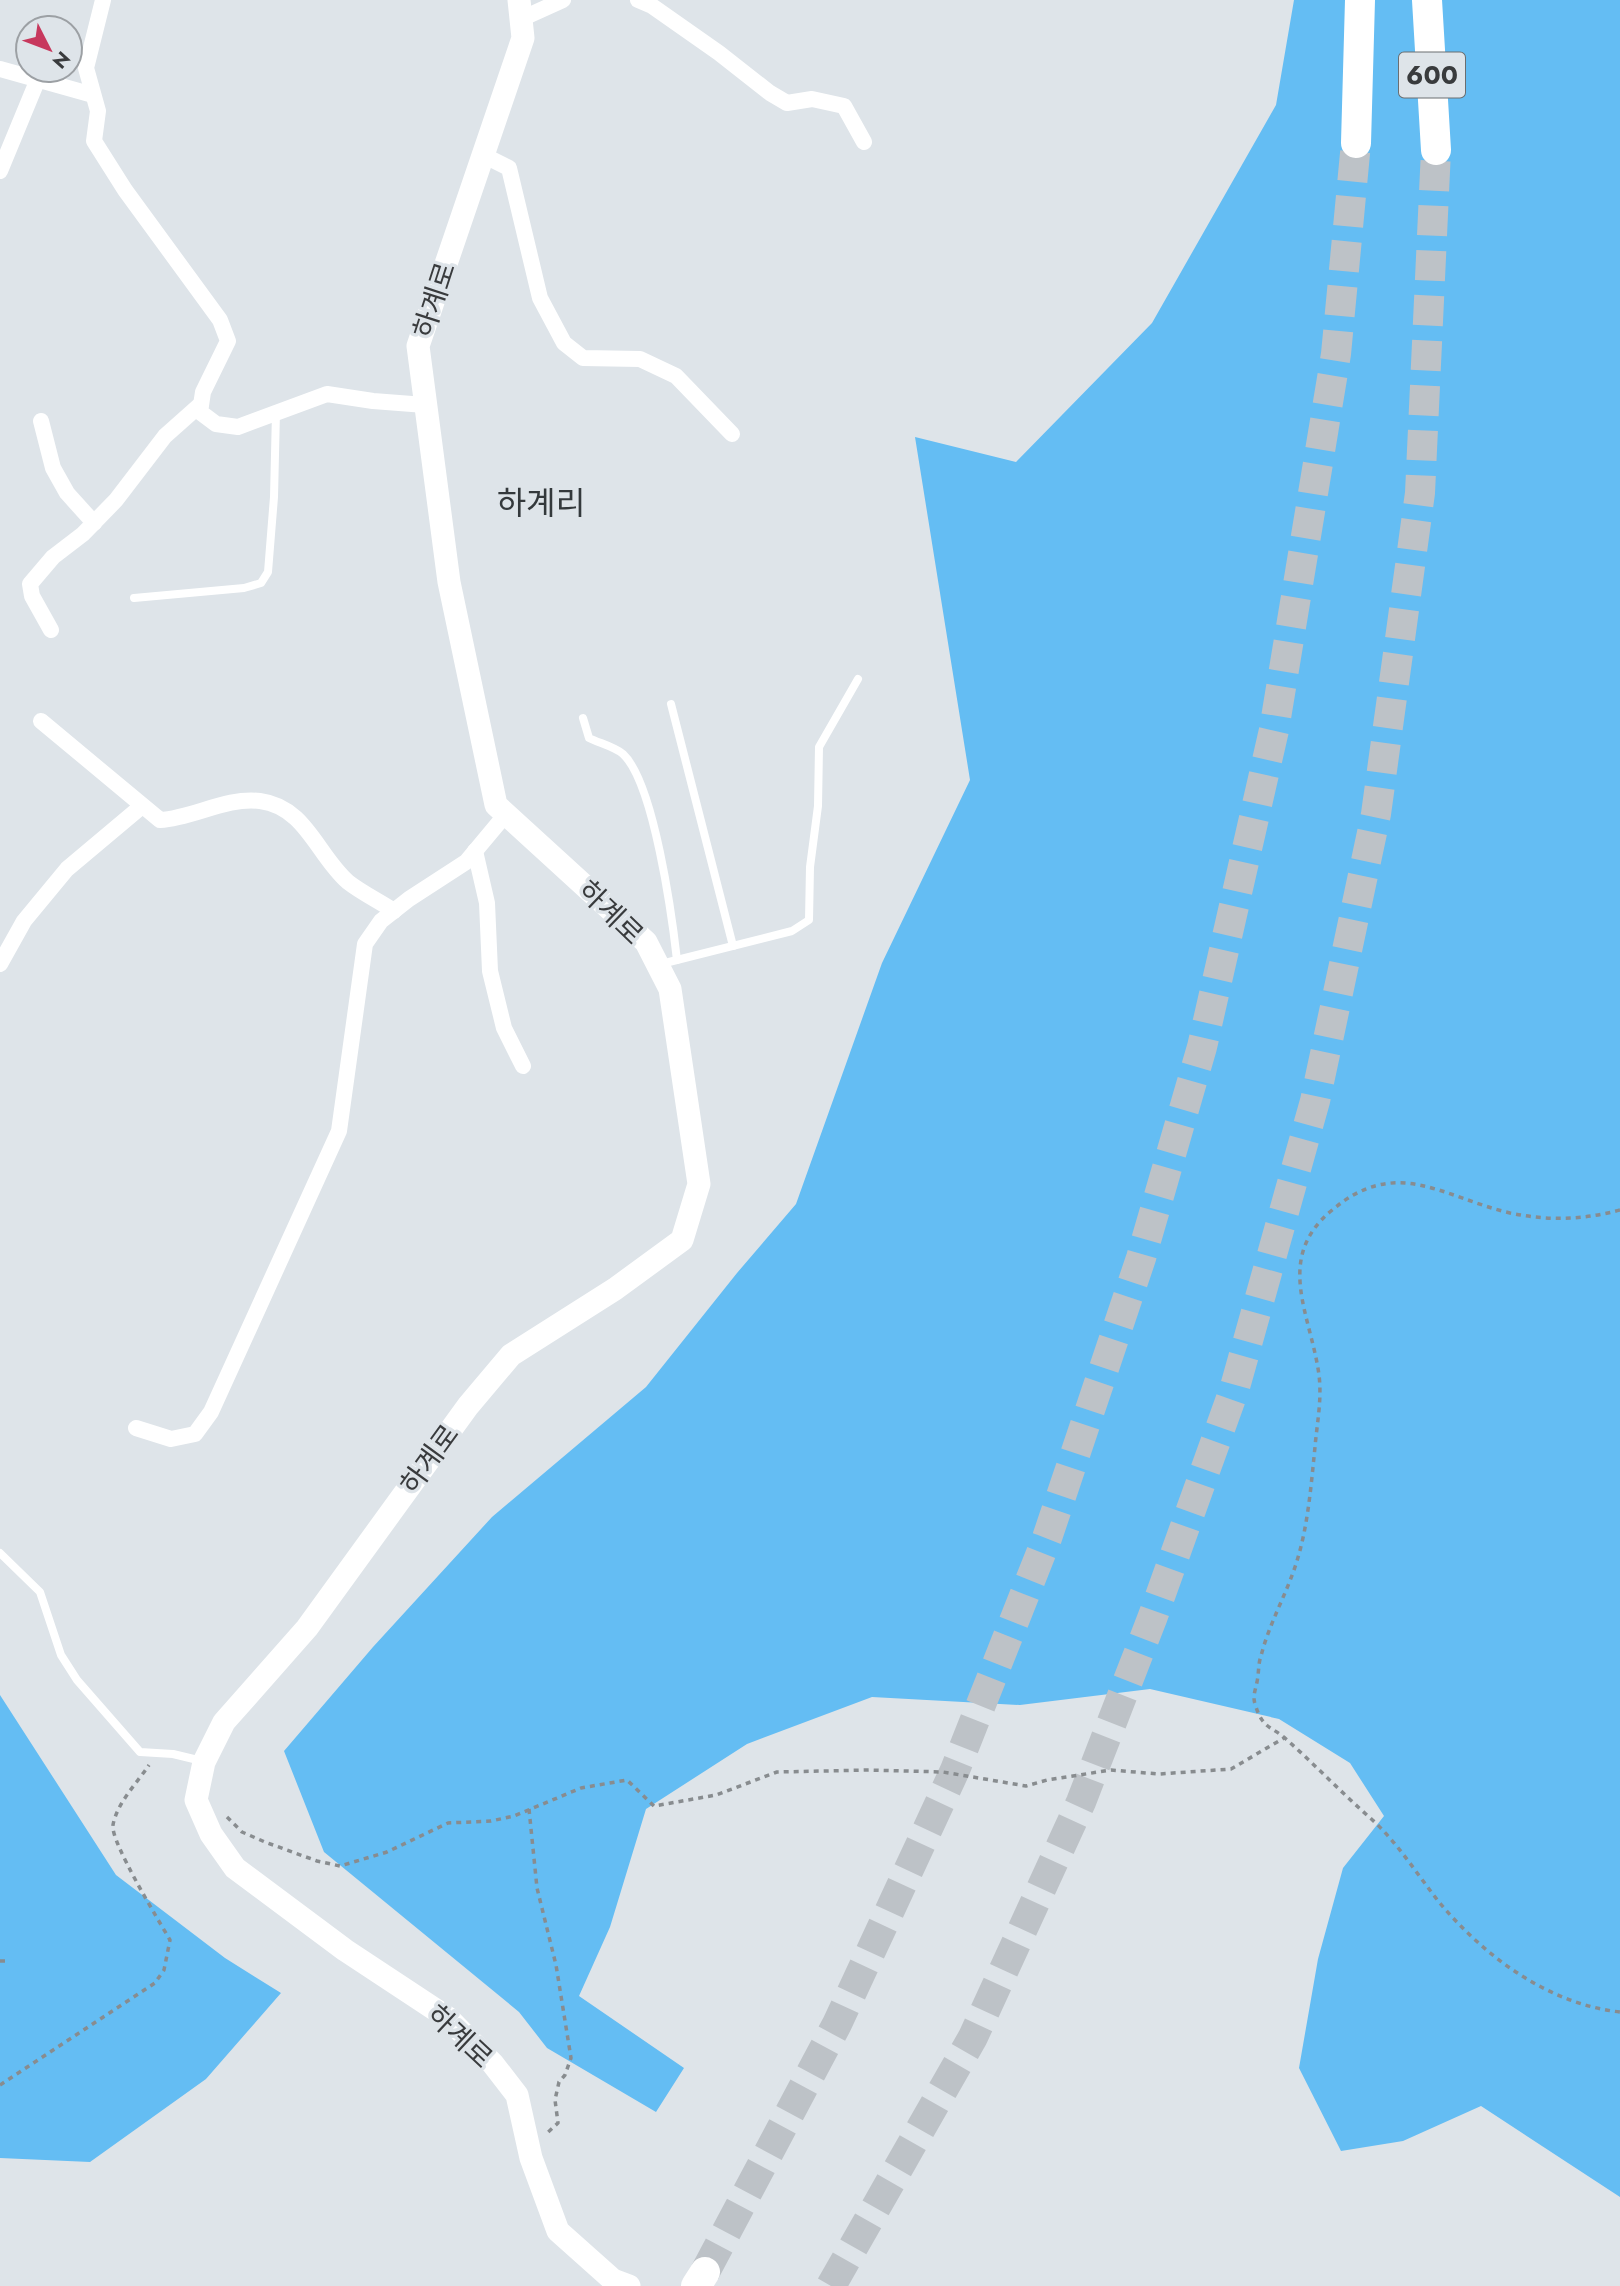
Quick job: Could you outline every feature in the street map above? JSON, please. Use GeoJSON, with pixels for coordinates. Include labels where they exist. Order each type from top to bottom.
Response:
{"type":"FeatureCollection","features":[{"type":"Feature","properties":{"kind":"highway","name":"600"},"geometry":{"type":"LineString","coordinates":[[1356,143],[1360,0]]}},
{"type":"Feature","properties":{"kind":"highway","name":"600"},"geometry":{"type":"LineString","coordinates":[[1427,0],[1436,150]]}},
{"type":"Feature","properties":{"kind":"street"},"geometry":{"type":"LineString","coordinates":[[103,0],[86,68],[98,111],[94,141],[125,190],[220,320],[228,341],[203,392],[200,412],[216,424],[238,426],[327,394],[425,405]]}},
{"type":"Feature","properties":{"kind":"street"},"geometry":{"type":"LineString","coordinates":[[520,9],[563,0]]}},
{"type":"Feature","properties":{"kind":"street"},"geometry":{"type":"LineString","coordinates":[[638,0],[652,6],[787,103],[812,99],[844,106],[864,142]]}},
{"type":"Feature","properties":{"kind":"street","name":"하계로"},"geometry":{"type":"LineString","coordinates":[[520,9],[523,38],[418,346],[449,582],[496,805],[668,962],[699,1184],[682,1240],[615,1289],[511,1355],[468,1406],[307,1628],[224,1722],[204,1762],[197,1800],[211,1834],[234,1868],[345,1950],[448,2018],[493,2064],[517,2095],[528,2144],[558,2231],[613,2280],[629,2286]]}},
{"type":"Feature","properties":{"kind":"street"},"geometry":{"type":"LineString","coordinates":[[0,171],[36,84]]}},
{"type":"Feature","properties":{"kind":"street"},"geometry":{"type":"LineString","coordinates":[[55,84],[93,95]]}},
{"type":"Feature","properties":{"kind":"street"},"geometry":{"type":"LineString","coordinates":[[483,155],[509,168],[540,298],[564,343],[583,358],[640,359],[676,376],[732,434]]}},
{"type":"Feature","properties":{"kind":"street"},"geometry":{"type":"LineString","coordinates":[[51,630],[32,596],[30,584],[53,557],[94,523],[116,500],[164,436],[201,404]]}},
{"type":"Feature","properties":{"kind":"street"},"geometry":{"type":"LineString","coordinates":[[41,421],[53,468],[67,493],[94,523]]}},
{"type":"Feature","properties":{"kind":"street"},"geometry":{"type":"LineString","coordinates":[[41,721],[160,820],[173,819],[224,803],[259,801],[281,807],[296,816],[328,860],[349,882],[394,911]]}},
{"type":"Feature","properties":{"kind":"street"},"geometry":{"type":"LineString","coordinates":[[0,964],[24,921],[67,869],[142,806]]}},
{"type":"Feature","properties":{"kind":"street"},"geometry":{"type":"LineString","coordinates":[[136,1428],[171,1439],[195,1434],[211,1412],[339,1130],[365,944],[381,921],[466,862],[506,814]]}},
{"type":"Feature","properties":{"kind":"street"},"geometry":{"type":"LineString","coordinates":[[475,851],[487,903],[490,971],[504,1028],[523,1066]]}},
{"type":"Feature","properties":{"kind":"lane"},"geometry":{"type":"LineString","coordinates":[[134,598],[244,588],[261,583],[268,572],[276,412]]}},
{"type":"Feature","properties":{"kind":"lane"},"geometry":{"type":"LineString","coordinates":[[583,718],[589,738],[622,753],[636,773],[654,824],[672,912],[668,962],[792,931],[809,920],[810,867],[818,806],[819,747],[858,680]]}},
{"type":"Feature","properties":{"kind":"lane"},"geometry":{"type":"LineString","coordinates":[[671,704],[733,946]]}},
{"type":"Feature","properties":{"kind":"lane"},"geometry":{"type":"LineString","coordinates":[[0,1553],[40,1592],[61,1655],[77,1680],[140,1752],[173,1755],[204,1762]]}},
{"type":"Feature","properties":{"kind":"path"},"geometry":{"type":"LineString","coordinates":[[1620,1210],[1569,1219],[1537,1218],[1507,1212],[1420,1184],[1400,1182],[1381,1185],[1347,1199],[1331,1210],[1306,1238],[1299,1263],[1299,1276],[1321,1391],[1310,1497],[1296,1562],[1266,1640],[1254,1694],[1255,1704],[1266,1726],[1285,1738],[1371,1818],[1475,1940],[1518,1973],[1554,1993],[1587,2006],[1620,2012]]}},
{"type":"Feature","properties":{"kind":"path"},"geometry":{"type":"LineString","coordinates":[[226,1815],[242,1832],[317,1861],[340,1866],[387,1852],[448,1823],[491,1821],[514,1816],[594,1784],[627,1780],[654,1806],[716,1794],[777,1772],[943,1772],[1026,1786],[1111,1770],[1159,1774],[1231,1769],[1285,1738]]}},
{"type":"Feature","properties":{"kind":"path"},"geometry":{"type":"LineString","coordinates":[[0,2085],[155,1983],[164,1970],[170,1940],[118,1846],[112,1828],[119,1810],[157,1755]]}},
{"type":"Feature","properties":{"kind":"path"},"geometry":{"type":"LineString","coordinates":[[528,2144],[550,2132],[558,2123],[555,2100],[571,2058],[555,1965],[537,1888],[529,1810]]}},
{"type":"Feature","properties":{"kind":"shaded area"},"geometry":{"type":"Polygon","coordinates":[[[1294,0],[1620,0],[1620,2197],[1481,2106],[1403,2141],[1341,2151],[1299,2068],[1318,1959],[1343,1868],[1384,1816],[1350,1763],[1279,1719],[1150,1689],[1020,1705],[872,1697],[747,1744],[646,1809],[610,1927],[579,1996],[684,2068],[656,2112],[547,2048],[519,2012],[324,1852],[284,1751],[373,1647],[492,1517],[646,1387],[796,1204],[882,963],[970,780],[915,437],[1016,462],[1152,323],[1276,105],[1294,0]]]}},
{"type":"Feature","properties":{"kind":"shaded area"},"geometry":{"type":"Polygon","coordinates":[[[0,1695],[116,1875],[225,1958],[281,1993],[206,2079],[90,2162],[0,2158],[0,1695]]]}},
{"type":"Feature","properties":{"kind":"tunnel"},"geometry":{"type":"LineString","coordinates":[[705,2272],[837,2024],[955,1770],[1047,1538],[1141,1258],[1202,1047],[1274,730],[1336,354],[1356,143]]}},
{"type":"Feature","properties":{"kind":"tunnel"},"geometry":{"type":"LineString","coordinates":[[831,2286],[973,2037],[1081,1802],[1153,1616],[1235,1387],[1315,1101],[1376,814],[1420,493],[1436,150]]}},
{"type":"Feature","properties":{"kind":"district","name":"하계리"},"geometry":{"type":"Point","coordinates":[541,503]}}]}
